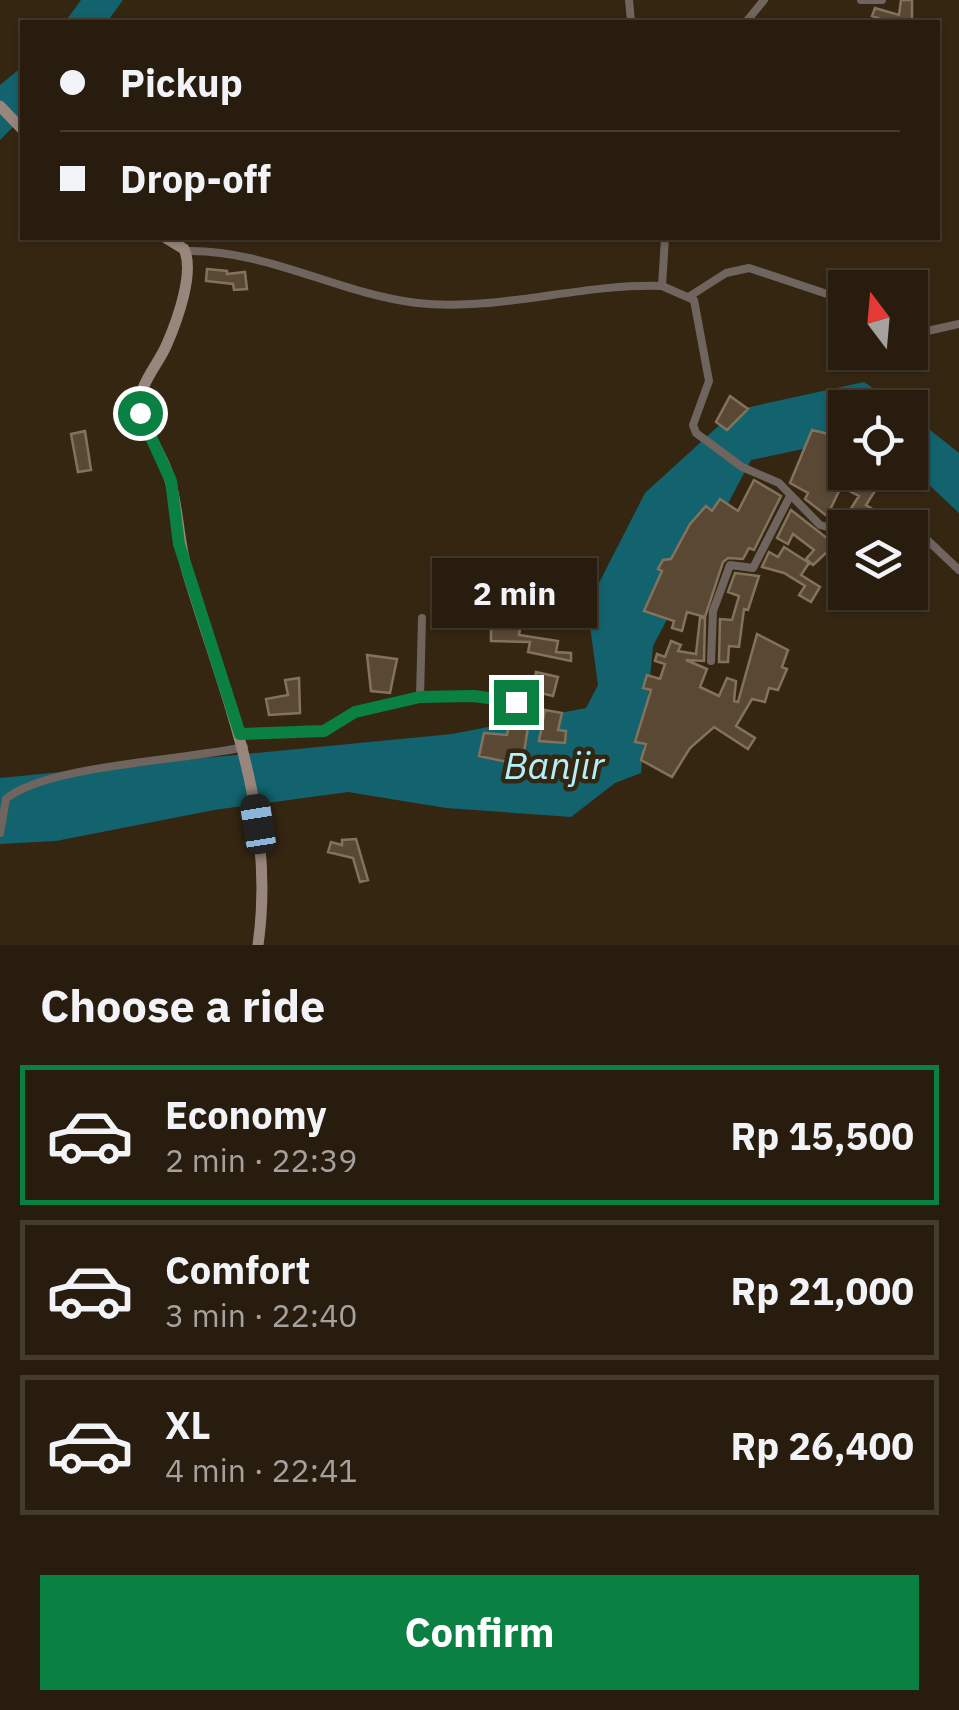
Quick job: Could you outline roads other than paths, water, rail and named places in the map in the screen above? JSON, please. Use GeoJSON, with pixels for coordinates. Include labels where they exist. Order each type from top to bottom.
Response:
{"type":"FeatureCollection","features":[{"type":"Feature","properties":{"kind":"street"},"geometry":{"type":"LineString","coordinates":[[748,20],[764,0]]}},
{"type":"Feature","properties":{"kind":"street"},"geometry":{"type":"LineString","coordinates":[[860,0],[882,0]]}},
{"type":"Feature","properties":{"kind":"street"},"geometry":{"type":"LineString","coordinates":[[0,106],[20,127]]}},
{"type":"Feature","properties":{"kind":"street"},"geometry":{"type":"LineString","coordinates":[[169,240],[186,252],[244,256],[416,303],[465,303],[616,286],[662,286],[690,296],[695,302],[709,380],[693,428],[714,449],[742,467],[771,478],[820,525],[828,527]]}},
{"type":"Feature","properties":{"kind":"street"},"geometry":{"type":"LineString","coordinates":[[662,286],[665,240]]}},
{"type":"Feature","properties":{"kind":"street"},"geometry":{"type":"LineString","coordinates":[[186,252],[186,279],[168,342],[148,377],[140,410],[171,481],[179,544],[252,781],[263,877],[258,945]]}},
{"type":"Feature","properties":{"kind":"street"},"geometry":{"type":"LineString","coordinates":[[690,296],[726,272],[749,268],[828,294]]}},
{"type":"Feature","properties":{"kind":"street"},"geometry":{"type":"LineString","coordinates":[[928,331],[959,324]]}},
{"type":"Feature","properties":{"kind":"street"},"geometry":{"type":"LineString","coordinates":[[711,661],[714,610],[730,565],[753,568],[790,496]]}},
{"type":"Feature","properties":{"kind":"street"},"geometry":{"type":"LineString","coordinates":[[928,541],[959,570]]}},
{"type":"Feature","properties":{"kind":"street"},"geometry":{"type":"LineString","coordinates":[[420,697],[422,618]]}},
{"type":"Feature","properties":{"kind":"street"},"geometry":{"type":"LineString","coordinates":[[0,790],[24,789],[68,775],[324,731],[355,712],[420,697],[474,696],[516,702]]}},
{"type":"Feature","properties":{"kind":"street"},"geometry":{"type":"LineString","coordinates":[[0,832],[6,802],[24,789]]}},
{"type":"Feature","properties":{"kind":"water"},"geometry":{"type":"Polygon","coordinates":[[[81,0],[123,0],[108,20],[66,20],[81,0]]]}},
{"type":"Feature","properties":{"kind":"water"},"geometry":{"type":"Polygon","coordinates":[[[20,69],[20,120],[0,140],[0,85],[20,69]]]}},
{"type":"Feature","properties":{"kind":"water","name":"Banjir"},"geometry":{"type":"Polygon","coordinates":[[[864,382],[876,390],[828,390],[828,444],[751,460],[653,646],[641,773],[615,783],[571,817],[446,808],[348,792],[214,810],[56,841],[0,844],[0,778],[452,734],[586,708],[598,685],[590,626],[599,583],[645,493],[736,410],[864,382]]]}},
{"type":"Feature","properties":{"kind":"water"},"geometry":{"type":"Polygon","coordinates":[[[928,428],[959,453],[959,513],[928,484],[928,428]]]}}]}
